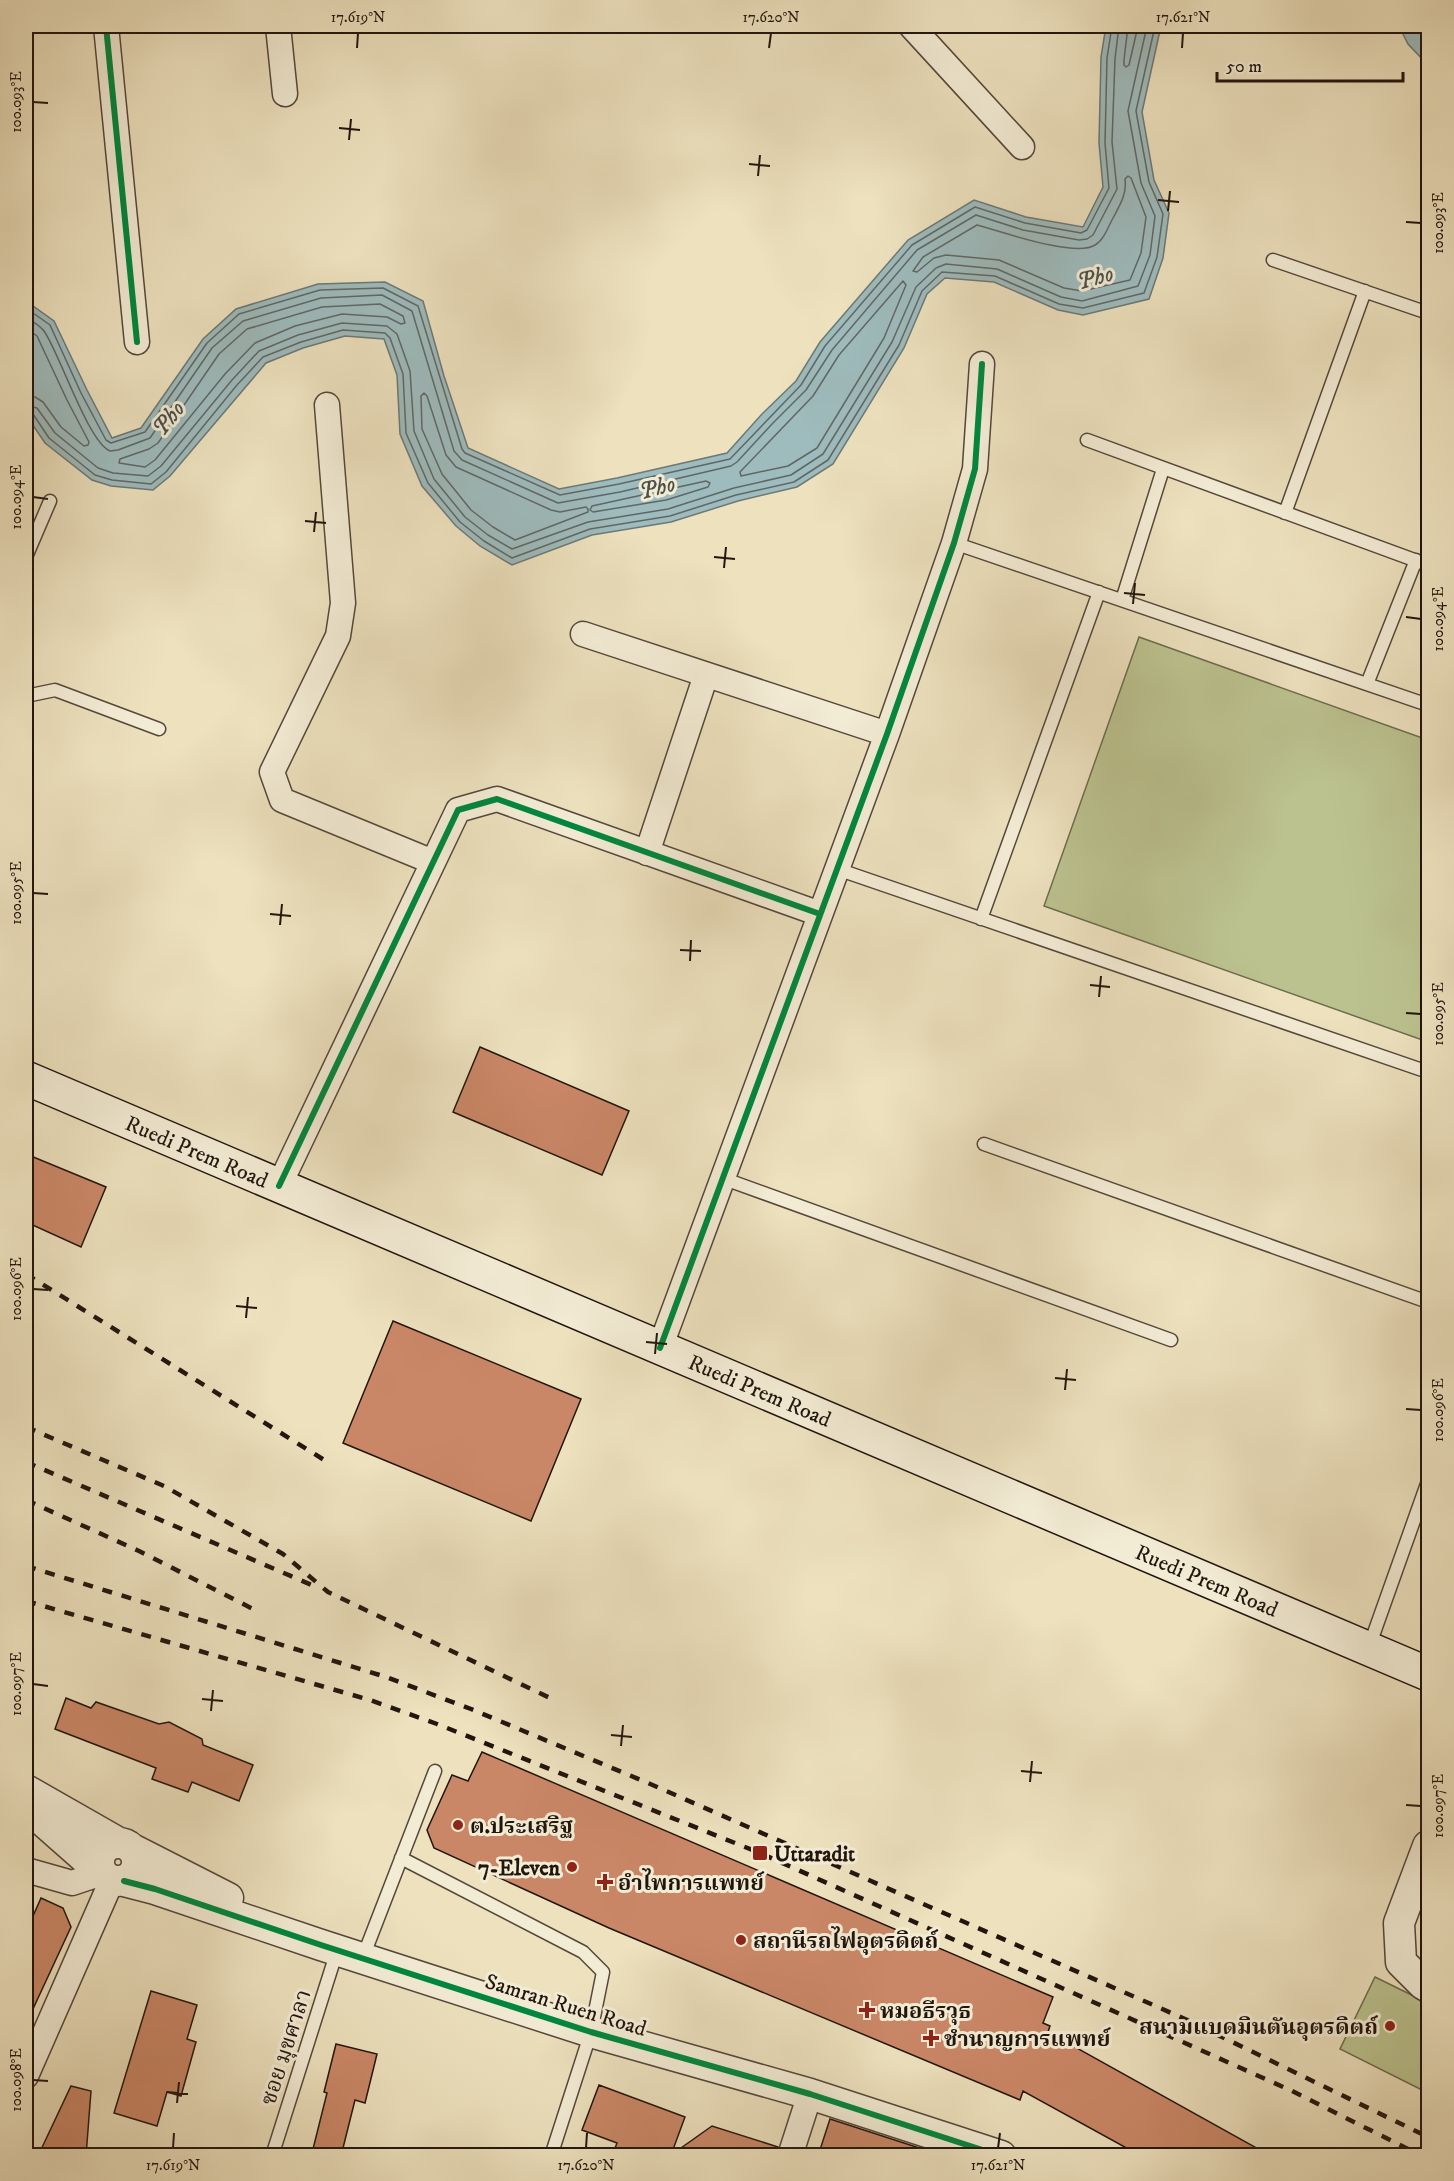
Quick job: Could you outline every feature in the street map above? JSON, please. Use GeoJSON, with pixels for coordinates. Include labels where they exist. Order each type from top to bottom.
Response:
{"type":"FeatureCollection","features":[{"type":"Feature","properties":{"kind":"main road","name":"Ruedi Prem Road"},"geometry":{"type":"LineString","coordinates":[[26,1078],[1428,1674]]}},
{"type":"Feature","properties":{"kind":"street"},"geometry":{"type":"LineString","coordinates":[[106,26],[137,342]]}},
{"type":"Feature","properties":{"kind":"street"},"geometry":{"type":"LineString","coordinates":[[278,26],[285,94]]}},
{"type":"Feature","properties":{"kind":"street"},"geometry":{"type":"LineString","coordinates":[[911,26],[1022,147]]}},
{"type":"Feature","properties":{"kind":"street"},"geometry":{"type":"LineString","coordinates":[[660,1347],[887,734],[954,543],[975,469],[982,364]]}},
{"type":"Feature","properties":{"kind":"street"},"geometry":{"type":"LineString","coordinates":[[327,405],[343,603],[338,636],[272,772],[282,800],[433,862]]}},
{"type":"Feature","properties":{"kind":"street"},"geometry":{"type":"LineString","coordinates":[[583,634],[887,734]]}},
{"type":"Feature","properties":{"kind":"street"},"geometry":{"type":"LineString","coordinates":[[647,853],[706,675]]}},
{"type":"Feature","properties":{"kind":"street"},"geometry":{"type":"LineString","coordinates":[[279,1186],[458,810],[496,799],[820,914]]}},
{"type":"Feature","properties":{"kind":"street","name":"Samran Ruen Road"},"geometry":{"type":"LineString","coordinates":[[26,1790],[125,1846],[340,1952]]}},
{"type":"Feature","properties":{"kind":"street"},"geometry":{"type":"LineString","coordinates":[[26,1806],[113,1878]]}},
{"type":"Feature","properties":{"kind":"street"},"geometry":{"type":"LineString","coordinates":[[26,1870],[72,1883],[113,1878],[135,1871],[137,1862],[125,1846]]}},
{"type":"Feature","properties":{"kind":"street"},"geometry":{"type":"LineString","coordinates":[[1428,1846],[1399,1923],[1401,1962],[1428,1987]]}},
{"type":"Feature","properties":{"kind":"street"},"geometry":{"type":"LineString","coordinates":[[26,2076],[113,1878]]}},
{"type":"Feature","properties":{"kind":"street","name":"Samran Ruen Road"},"geometry":{"type":"LineString","coordinates":[[113,1878],[155,1889],[340,1952],[591,2032],[810,2094],[1000,2156]]}},
{"type":"Feature","properties":{"kind":"street"},"geometry":{"type":"LineString","coordinates":[[72,1883],[96,1917]]}},
{"type":"Feature","properties":{"kind":"street"},"geometry":{"type":"LineString","coordinates":[[790,2156],[810,2094]]}},
{"type":"Feature","properties":{"kind":"lane"},"geometry":{"type":"LineString","coordinates":[[1273,260],[1428,313]]}},
{"type":"Feature","properties":{"kind":"lane"},"geometry":{"type":"LineString","coordinates":[[1285,513],[1365,291]]}},
{"type":"Feature","properties":{"kind":"lane"},"geometry":{"type":"LineString","coordinates":[[1087,440],[1428,565]]}},
{"type":"Feature","properties":{"kind":"lane"},"geometry":{"type":"LineString","coordinates":[[1122,600],[1163,469]]}},
{"type":"Feature","properties":{"kind":"lane"},"geometry":{"type":"LineString","coordinates":[[26,557],[50,501]]}},
{"type":"Feature","properties":{"kind":"lane"},"geometry":{"type":"LineString","coordinates":[[954,543],[1428,705]]}},
{"type":"Feature","properties":{"kind":"lane"},"geometry":{"type":"LineString","coordinates":[[1367,684],[1416,560]]}},
{"type":"Feature","properties":{"kind":"lane"},"geometry":{"type":"LineString","coordinates":[[981,919],[1099,592]]}},
{"type":"Feature","properties":{"kind":"lane"},"geometry":{"type":"LineString","coordinates":[[26,696],[55,690],[159,729]]}},
{"type":"Feature","properties":{"kind":"lane"},"geometry":{"type":"LineString","coordinates":[[837,869],[1428,1072]]}},
{"type":"Feature","properties":{"kind":"lane"},"geometry":{"type":"LineString","coordinates":[[984,1144],[1428,1302]]}},
{"type":"Feature","properties":{"kind":"lane"},"geometry":{"type":"LineString","coordinates":[[722,1178],[1171,1340]]}},
{"type":"Feature","properties":{"kind":"lane"},"geometry":{"type":"LineString","coordinates":[[1369,1648],[1428,1481]]}},
{"type":"Feature","properties":{"kind":"lane","name":"ซอย มุขศาลา"},"geometry":{"type":"LineString","coordinates":[[272,2156],[340,1952],[402,1857],[435,1771]]}},
{"type":"Feature","properties":{"kind":"lane"},"geometry":{"type":"LineString","coordinates":[[402,1857],[584,1952],[603,1972],[591,2032],[551,2156]]}},
{"type":"Feature","properties":{"kind":"green space"},"geometry":{"type":"Polygon","coordinates":[[[1139,637],[1428,740],[1428,1042],[1044,906],[1139,637]]]}},
{"type":"Feature","properties":{"kind":"green space","name":"สนามแบดมินตันอุตรดิตถ์"},"geometry":{"type":"Polygon","coordinates":[[[1375,1977],[1428,2003],[1428,2093],[1340,2049],[1375,1977]]]}},
{"type":"Feature","properties":{"kind":"water","name":"Pho"},"geometry":{"type":"Polygon","coordinates":[[[1106,26],[1161,26],[1142,112],[1154,180],[1169,213],[1163,258],[1149,299],[1083,315],[1058,310],[994,282],[945,278],[927,294],[904,348],[833,464],[797,487],[738,501],[671,522],[592,535],[512,565],[480,546],[456,526],[422,486],[400,434],[397,375],[384,339],[345,336],[303,348],[266,363],[170,476],[153,490],[111,486],[92,480],[45,443],[26,415],[26,301],[54,321],[112,438],[141,428],[203,339],[236,309],[318,284],[385,282],[423,301],[444,376],[468,448],[559,489],[727,453],[796,381],[820,342],[908,240],[974,200],[1026,217],[1083,227],[1103,187],[1099,143],[1101,57],[1106,26]]]}},
{"type":"Feature","properties":{"kind":"water"},"geometry":{"type":"Polygon","coordinates":[[[1399,26],[1428,26],[1428,65],[1408,44],[1399,26]]]}},
{"type":"Feature","properties":{"kind":"building"},"geometry":{"type":"Polygon","coordinates":[[[480,1047],[629,1111],[602,1175],[453,1112],[480,1047]]]}},
{"type":"Feature","properties":{"kind":"building"},"geometry":{"type":"Polygon","coordinates":[[[26,1154],[106,1187],[81,1247],[26,1222],[26,1154]]]}},
{"type":"Feature","properties":{"kind":"building"},"geometry":{"type":"Polygon","coordinates":[[[393,1321],[581,1399],[531,1521],[343,1443],[393,1321]]]}},
{"type":"Feature","properties":{"kind":"building"},"geometry":{"type":"Polygon","coordinates":[[[66,1698],[91,1708],[96,1702],[159,1724],[169,1722],[202,1739],[203,1745],[253,1765],[239,1801],[192,1782],[188,1792],[152,1779],[156,1768],[55,1729],[66,1698]]]}},
{"type":"Feature","properties":{"kind":"building"},"geometry":{"type":"Polygon","coordinates":[[[482,1752],[1053,1997],[1043,2023],[1050,2026],[1048,2032],[1271,2156],[1141,2156],[1023,2091],[1020,2100],[609,1928],[434,1848],[427,1830],[452,1775],[468,1781],[482,1752]]]}},
{"type":"Feature","properties":{"kind":"building"},"geometry":{"type":"Polygon","coordinates":[[[41,1898],[63,1908],[71,1927],[26,2024],[26,1932],[41,1898]]]}},
{"type":"Feature","properties":{"kind":"building"},"geometry":{"type":"Polygon","coordinates":[[[151,1991],[197,2005],[187,2039],[196,2042],[181,2096],[167,2092],[157,2126],[114,2113],[151,1991]]]}},
{"type":"Feature","properties":{"kind":"building"},"geometry":{"type":"Polygon","coordinates":[[[336,2044],[377,2054],[365,2103],[355,2100],[341,2156],[313,2149],[336,2044]]]}},
{"type":"Feature","properties":{"kind":"building"},"geometry":{"type":"Polygon","coordinates":[[[599,2085],[685,2117],[671,2155],[712,2126],[778,2147],[776,2156],[612,2156],[617,2143],[582,2130],[599,2085]]]}},
{"type":"Feature","properties":{"kind":"building"},"geometry":{"type":"Polygon","coordinates":[[[71,2086],[91,2091],[86,2156],[38,2156],[71,2086]]]}},
{"type":"Feature","properties":{"kind":"building"},"geometry":{"type":"Polygon","coordinates":[[[830,2119],[944,2156],[818,2156],[830,2119]]]}},
{"type":"Feature","properties":{"kind":"railway"},"geometry":{"type":"LineString","coordinates":[[26,1274],[329,1463]]}},
{"type":"Feature","properties":{"kind":"railway"},"geometry":{"type":"LineString","coordinates":[[26,1427],[164,1486],[283,1554],[328,1592],[550,1698]]}},
{"type":"Feature","properties":{"kind":"railway"},"geometry":{"type":"LineString","coordinates":[[26,1462],[314,1586]]}},
{"type":"Feature","properties":{"kind":"railway"},"geometry":{"type":"LineString","coordinates":[[26,1500],[139,1551],[253,1609]]}},
{"type":"Feature","properties":{"kind":"railway"},"geometry":{"type":"LineString","coordinates":[[26,1566],[386,1677],[471,1709],[648,1783],[1185,2019],[1428,2137]]}},
{"type":"Feature","properties":{"kind":"railway"},"geometry":{"type":"LineString","coordinates":[[26,1601],[370,1700],[437,1724],[760,1853],[1290,2090],[1422,2156]]}},
{"type":"Feature","properties":{"kind":"cycle path"},"geometry":{"type":"LineString","coordinates":[[106,26],[137,342]]}},
{"type":"Feature","properties":{"kind":"cycle path"},"geometry":{"type":"LineString","coordinates":[[660,1348],[887,734],[954,543],[975,469],[982,364]]}},
{"type":"Feature","properties":{"kind":"cycle path"},"geometry":{"type":"LineString","coordinates":[[279,1186],[458,810],[497,799],[820,914]]}},
{"type":"Feature","properties":{"kind":"cycle path"},"geometry":{"type":"LineString","coordinates":[[124,1881],[155,1889],[591,2032],[810,2094],[1001,2156]]}},
{"type":"Feature","properties":{"kind":"place","name":"ต.ประเสริฐ"},"geometry":{"type":"Point","coordinates":[458,1825]}},
{"type":"Feature","properties":{"kind":"place","name":"Uttaradit"},"geometry":{"type":"Point","coordinates":[760,1853]}},
{"type":"Feature","properties":{"kind":"place","name":"7-Eleven"},"geometry":{"type":"Point","coordinates":[572,1867]}},
{"type":"Feature","properties":{"kind":"place","name":"อำไพการแพทย์"},"geometry":{"type":"Point","coordinates":[605,1882]}},
{"type":"Feature","properties":{"kind":"place","name":"สถานีรถไฟอุตรดิตถ์"},"geometry":{"type":"Point","coordinates":[741,1940]}},
{"type":"Feature","properties":{"kind":"place","name":"หมอธีรวุธ"},"geometry":{"type":"Point","coordinates":[867,2010]}},
{"type":"Feature","properties":{"kind":"place","name":"สนามแบดมินตันอุตรดิตถ์"},"geometry":{"type":"Point","coordinates":[1390,2026]}},
{"type":"Feature","properties":{"kind":"place","name":"ชำนาญการแพทย์"},"geometry":{"type":"Point","coordinates":[931,2038]}}]}
